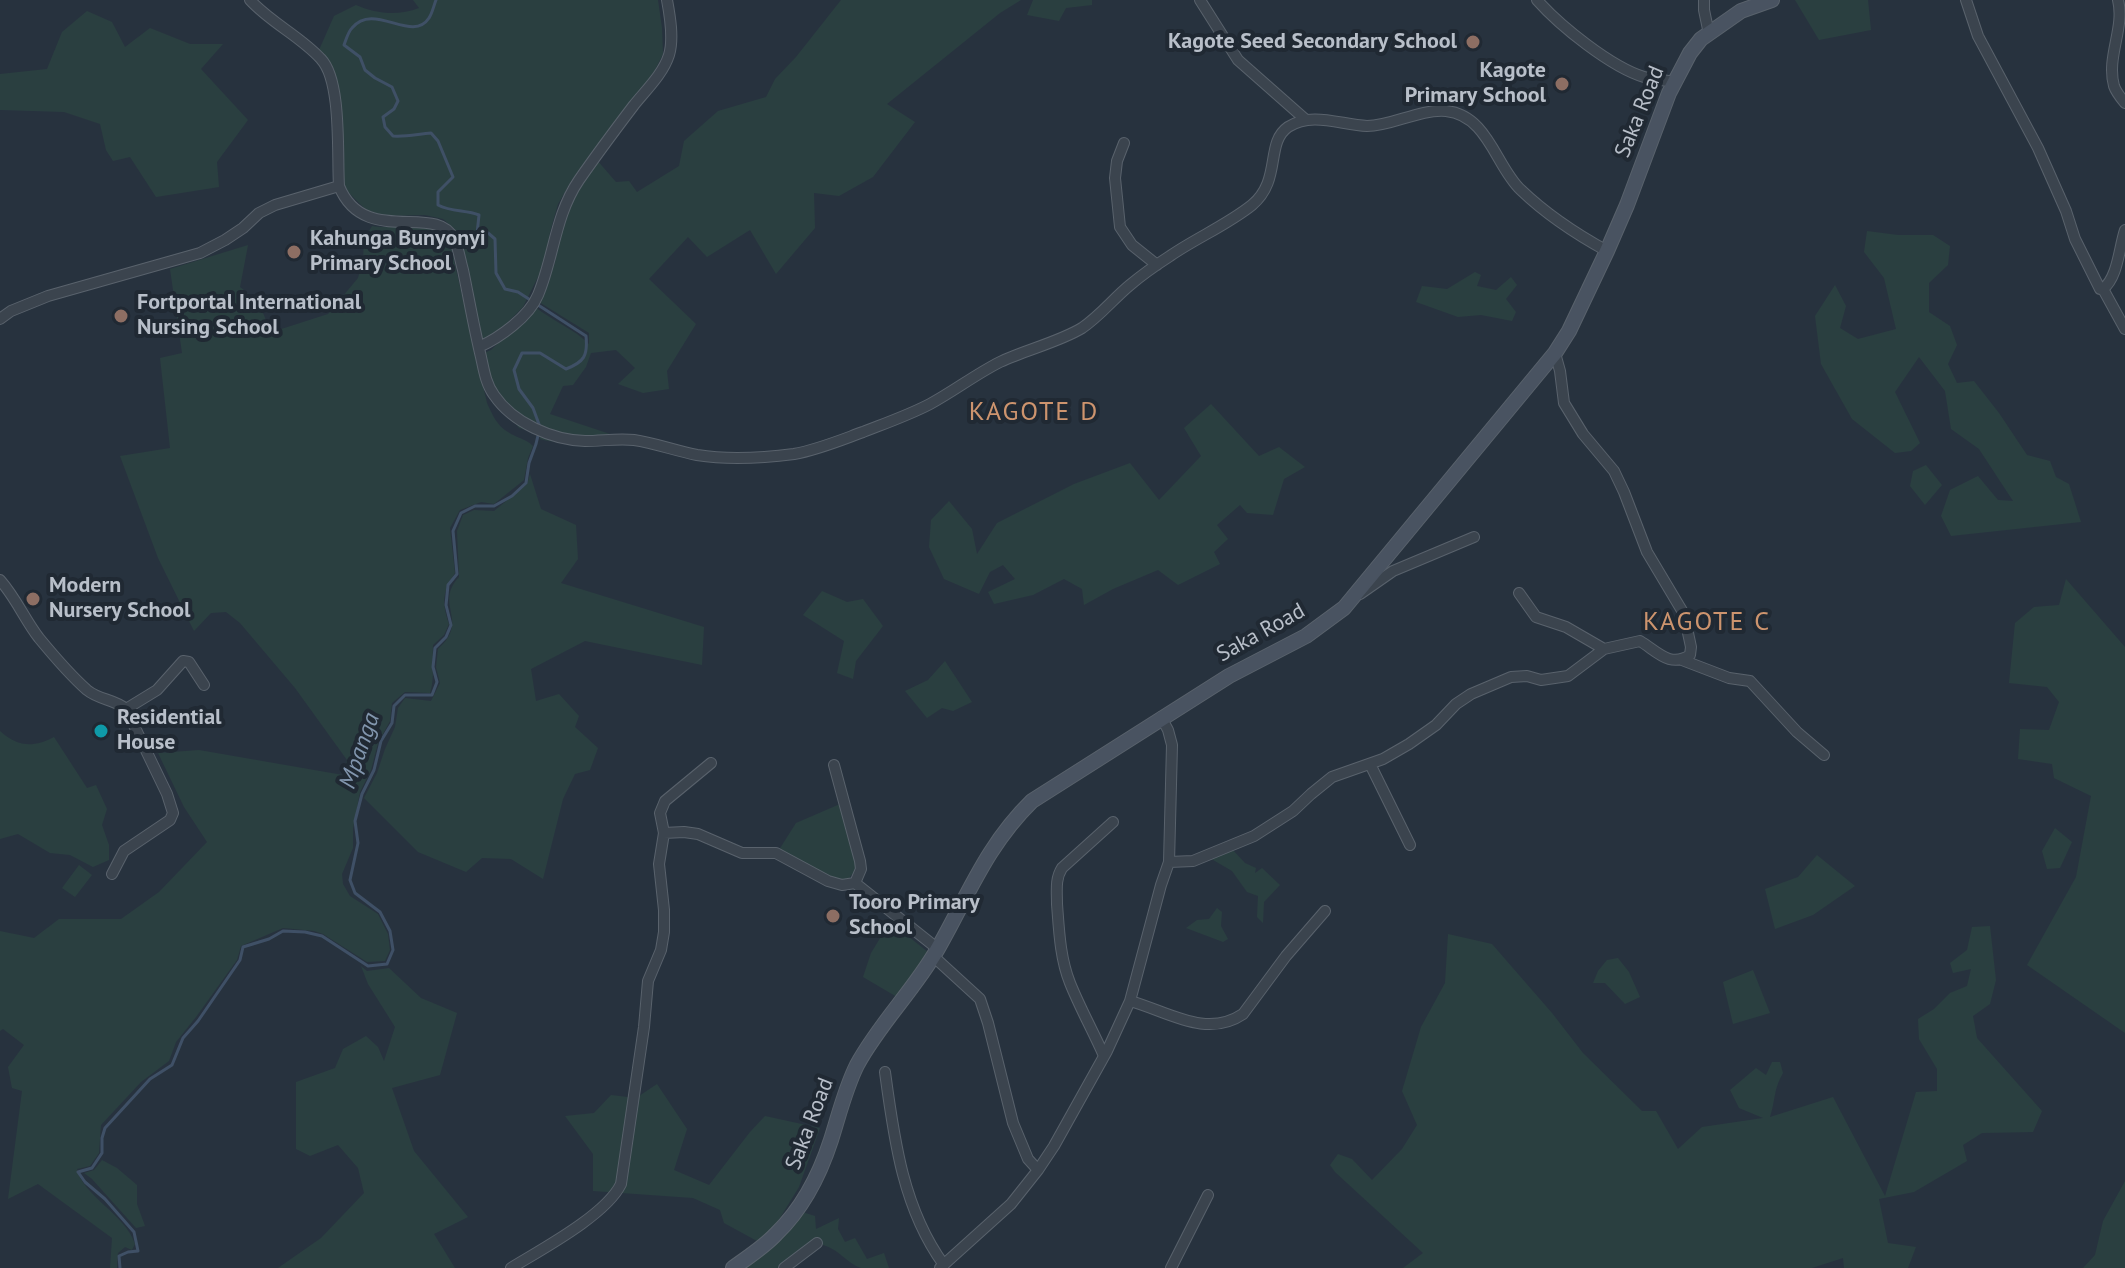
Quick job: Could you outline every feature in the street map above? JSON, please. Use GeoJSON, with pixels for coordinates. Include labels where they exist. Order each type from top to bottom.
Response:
{"type":"FeatureCollection","features":[{"type":"Feature","properties":{"kind":"main road","name":"Saka Road"},"geometry":{"type":"LineString","coordinates":[[733,1268],[775,1236],[798,1210],[824,1159],[848,1083],[859,1062],[936,953],[977,872],[1018,814],[1032,801],[1161,717],[1229,676],[1306,636],[1344,608],[1555,353],[1569,331],[1627,205],[1669,93],[1696,44],[1748,7],[1772,0]]}},
{"type":"Feature","properties":{"kind":"street"},"geometry":{"type":"LineString","coordinates":[[250,0],[264,15],[312,50],[328,68],[335,102],[339,186],[349,204],[372,218],[386,222],[441,225],[453,235],[486,382],[494,396],[511,413],[538,430],[569,439],[638,441],[721,457],[792,454],[833,443],[912,413],[986,369],[1082,327],[1157,265],[1257,200],[1269,182],[1278,137],[1291,125],[1306,120],[1365,126],[1445,111],[1461,115],[1478,128],[1517,187],[1577,235],[1607,251]]}},
{"type":"Feature","properties":{"kind":"street"},"geometry":{"type":"LineString","coordinates":[[479,347],[497,339],[533,304],[568,200],[599,151],[660,74],[671,45],[667,0]]}},
{"type":"Feature","properties":{"kind":"street"},"geometry":{"type":"LineString","coordinates":[[1200,0],[1238,60],[1306,120]]}},
{"type":"Feature","properties":{"kind":"street"},"geometry":{"type":"LineString","coordinates":[[1537,0],[1607,58],[1643,77],[1675,82]]}},
{"type":"Feature","properties":{"kind":"street"},"geometry":{"type":"LineString","coordinates":[[1704,0],[1709,34]]}},
{"type":"Feature","properties":{"kind":"street"},"geometry":{"type":"LineString","coordinates":[[1966,0],[1978,36],[2048,169],[2097,285],[2103,289],[2125,329]]}},
{"type":"Feature","properties":{"kind":"street"},"geometry":{"type":"LineString","coordinates":[[2118,0],[2120,11],[2114,51],[2114,86],[2125,103]]}},
{"type":"Feature","properties":{"kind":"street"},"geometry":{"type":"LineString","coordinates":[[1124,143],[1115,178],[1120,227],[1132,245],[1157,265]]}},
{"type":"Feature","properties":{"kind":"street"},"geometry":{"type":"LineString","coordinates":[[0,319],[11,311],[48,296],[200,253],[225,240],[259,213],[275,205],[339,186]]}},
{"type":"Feature","properties":{"kind":"street"},"geometry":{"type":"LineString","coordinates":[[2103,289],[2108,286],[2116,267],[2125,230]]}},
{"type":"Feature","properties":{"kind":"street"},"geometry":{"type":"LineString","coordinates":[[1555,353],[1564,403],[1583,434],[1614,471],[1647,552],[1684,614],[1691,647],[1690,655],[1682,660]]}},
{"type":"Feature","properties":{"kind":"street"},"geometry":{"type":"LineString","coordinates":[[1354,597],[1393,571],[1474,537]]}},
{"type":"Feature","properties":{"kind":"street"},"geometry":{"type":"LineString","coordinates":[[0,580],[39,637],[85,688],[126,709],[167,794],[173,813],[170,820],[124,851],[112,874]]}},
{"type":"Feature","properties":{"kind":"street"},"geometry":{"type":"LineString","coordinates":[[1519,593],[1536,617],[1566,627],[1604,649]]}},
{"type":"Feature","properties":{"kind":"street"},"geometry":{"type":"LineString","coordinates":[[1169,862],[1193,861],[1254,836],[1293,811],[1332,777],[1395,753],[1423,735],[1471,694],[1511,677],[1527,676],[1541,680],[1568,676],[1604,649],[1640,641],[1670,661],[1682,660],[1729,678],[1750,681],[1797,732],[1824,755]]}},
{"type":"Feature","properties":{"kind":"street"},"geometry":{"type":"LineString","coordinates":[[126,709],[157,690],[183,661],[189,662],[204,685]]}},
{"type":"Feature","properties":{"kind":"street"},"geometry":{"type":"LineString","coordinates":[[885,1072],[901,1170],[919,1225],[942,1266],[1011,1204],[1038,1170],[1104,1056],[1130,1001],[1169,862],[1172,745],[1161,717]]}},
{"type":"Feature","properties":{"kind":"street"},"geometry":{"type":"LineString","coordinates":[[511,1268],[602,1208],[621,1184],[648,981],[661,950],[664,932],[659,864],[664,833],[659,818],[665,801],[711,763]]}},
{"type":"Feature","properties":{"kind":"street"},"geometry":{"type":"LineString","coordinates":[[1370,764],[1410,845]]}},
{"type":"Feature","properties":{"kind":"street"},"geometry":{"type":"LineString","coordinates":[[834,765],[860,861],[861,869],[855,883]]}},
{"type":"Feature","properties":{"kind":"street"},"geometry":{"type":"LineString","coordinates":[[1104,1056],[1065,968],[1058,919],[1057,877],[1062,868],[1113,822]]}},
{"type":"Feature","properties":{"kind":"street"},"geometry":{"type":"LineString","coordinates":[[664,833],[698,834],[742,853],[776,853],[828,881],[842,885],[855,883],[936,953],[980,999],[1020,1144],[1038,1170]]}},
{"type":"Feature","properties":{"kind":"street"},"geometry":{"type":"LineString","coordinates":[[1130,1001],[1189,1022],[1208,1025],[1233,1021],[1243,1014],[1286,956],[1325,911]]}},
{"type":"Feature","properties":{"kind":"street"},"geometry":{"type":"LineString","coordinates":[[1171,1268],[1208,1195]]}},
{"type":"Feature","properties":{"kind":"street"},"geometry":{"type":"LineString","coordinates":[[784,1268],[817,1243]]}},
{"type":"Feature","properties":{"kind":"green space"},"geometry":{"type":"Polygon","coordinates":[[[413,0],[658,0],[663,54],[654,72],[572,180],[558,204],[547,259],[523,307],[486,340],[479,336],[459,233],[443,219],[425,215],[387,216],[366,210],[345,189],[341,173],[339,102],[319,50],[334,16],[356,5],[396,13],[419,8],[413,0]]]}},
{"type":"Feature","properties":{"kind":"green space"},"geometry":{"type":"Polygon","coordinates":[[[841,0],[1021,0],[1000,13],[887,104],[915,122],[873,177],[839,196],[814,193],[815,228],[776,274],[750,230],[707,257],[688,237],[649,279],[696,324],[667,371],[669,389],[643,393],[618,384],[635,368],[616,350],[591,353],[586,367],[573,385],[563,386],[550,414],[610,434],[557,442],[540,439],[541,426],[536,433],[519,428],[493,391],[484,353],[491,350],[535,307],[589,344],[589,333],[539,302],[555,263],[565,209],[596,159],[616,182],[629,181],[637,192],[679,166],[684,141],[718,111],[766,97],[775,79],[841,0]]]}},
{"type":"Feature","properties":{"kind":"green space"},"geometry":{"type":"Polygon","coordinates":[[[1033,0],[1092,0],[1092,5],[1066,8],[1059,21],[1027,15],[1033,0]]]}},
{"type":"Feature","properties":{"kind":"green space"},"geometry":{"type":"Polygon","coordinates":[[[1795,0],[1868,0],[1871,30],[1819,40],[1795,0]]]}},
{"type":"Feature","properties":{"kind":"green space"},"geometry":{"type":"Polygon","coordinates":[[[87,11],[112,22],[125,47],[150,28],[190,44],[223,44],[201,69],[248,120],[217,162],[219,187],[156,197],[130,157],[113,161],[106,150],[100,124],[64,112],[0,110],[0,74],[47,69],[62,32],[87,11]]]}},
{"type":"Feature","properties":{"kind":"green space"},"geometry":{"type":"Polygon","coordinates":[[[372,226],[419,226],[445,234],[450,243],[487,403],[501,426],[533,446],[524,480],[494,504],[481,502],[460,510],[450,528],[455,573],[444,598],[449,624],[444,635],[433,645],[430,693],[405,692],[392,703],[390,721],[378,743],[371,770],[360,792],[353,848],[342,874],[343,884],[350,896],[378,914],[388,934],[390,950],[385,961],[367,962],[314,931],[283,928],[241,946],[237,960],[176,1042],[169,1061],[141,1082],[101,1125],[99,1153],[90,1166],[77,1169],[87,1188],[123,1224],[135,1244],[132,1250],[125,1247],[118,1253],[117,1268],[110,1268],[112,1238],[38,1184],[8,1199],[22,1091],[12,1088],[8,1067],[24,1045],[3,1029],[0,1031],[0,931],[34,938],[59,919],[121,919],[159,892],[207,842],[184,807],[158,753],[199,750],[343,775],[347,760],[295,688],[240,623],[226,612],[211,613],[194,631],[158,558],[120,456],[170,448],[160,358],[182,353],[170,269],[248,245],[240,287],[259,306],[268,332],[272,332],[328,314],[358,278],[364,239],[372,226]]]}},
{"type":"Feature","properties":{"kind":"green space"},"geometry":{"type":"Polygon","coordinates":[[[1867,231],[1933,235],[1950,246],[1948,265],[1929,283],[1929,312],[1950,326],[1957,345],[1948,364],[1957,383],[1974,381],[2027,455],[2050,461],[2056,477],[2069,484],[2081,522],[1951,536],[1941,516],[1950,490],[1978,476],[1998,500],[2013,501],[1979,449],[1951,429],[1945,391],[1919,357],[1895,392],[1920,443],[1911,451],[1895,453],[1852,419],[1821,364],[1815,316],[1835,285],[1846,306],[1840,328],[1858,339],[1896,329],[1884,278],[1864,252],[1867,231]]]}},
{"type":"Feature","properties":{"kind":"green space"},"geometry":{"type":"Polygon","coordinates":[[[1475,272],[1481,275],[1477,286],[1496,290],[1511,277],[1517,285],[1506,299],[1516,312],[1512,321],[1481,315],[1458,317],[1416,302],[1422,286],[1447,289],[1475,272]]]}},
{"type":"Feature","properties":{"kind":"green space"},"geometry":{"type":"Polygon","coordinates":[[[1211,404],[1259,456],[1279,447],[1305,467],[1284,479],[1273,515],[1247,513],[1240,505],[1217,525],[1228,539],[1214,552],[1220,564],[1178,585],[1158,570],[1084,605],[1082,589],[1064,579],[1033,595],[994,604],[988,592],[1015,579],[1003,565],[990,572],[979,594],[944,579],[929,547],[931,520],[949,501],[972,529],[977,554],[997,523],[1074,484],[1130,463],[1159,500],[1201,456],[1184,428],[1211,404]]]}},
{"type":"Feature","properties":{"kind":"green space"},"geometry":{"type":"Polygon","coordinates":[[[1926,465],[1942,485],[1925,505],[1910,486],[1913,471],[1926,465]]]}},
{"type":"Feature","properties":{"kind":"green space"},"geometry":{"type":"Polygon","coordinates":[[[530,474],[541,509],[576,525],[578,559],[561,583],[704,627],[702,665],[585,641],[531,669],[536,701],[559,694],[579,716],[575,727],[598,748],[590,770],[575,774],[563,799],[543,879],[511,859],[482,858],[466,872],[418,852],[364,798],[395,727],[398,708],[405,698],[431,701],[440,683],[436,667],[438,649],[452,629],[449,596],[459,577],[457,531],[463,515],[474,510],[494,511],[527,484],[530,474]]]}},
{"type":"Feature","properties":{"kind":"green space"},"geometry":{"type":"Polygon","coordinates":[[[2066,579],[2125,647],[2125,1033],[2027,965],[2076,877],[2091,796],[2054,778],[2052,764],[2018,759],[2020,729],[2049,730],[2059,702],[2047,687],[2009,683],[2015,623],[2034,607],[2059,605],[2066,579]]]}},
{"type":"Feature","properties":{"kind":"green space"},"geometry":{"type":"Polygon","coordinates":[[[822,591],[847,602],[863,599],[883,626],[856,661],[853,679],[837,673],[844,641],[803,615],[822,591]]]}},
{"type":"Feature","properties":{"kind":"green space"},"geometry":{"type":"Polygon","coordinates":[[[945,661],[972,702],[953,711],[942,708],[927,718],[905,691],[928,680],[945,661]]]}},
{"type":"Feature","properties":{"kind":"green space"},"geometry":{"type":"Polygon","coordinates":[[[0,731],[26,744],[54,737],[87,788],[96,785],[107,809],[102,825],[109,845],[109,860],[93,867],[70,855],[50,853],[18,834],[0,839],[0,731]]]}},
{"type":"Feature","properties":{"kind":"green space"},"geometry":{"type":"Polygon","coordinates":[[[840,804],[859,866],[845,883],[777,853],[796,823],[840,804]]]}},
{"type":"Feature","properties":{"kind":"green space"},"geometry":{"type":"Polygon","coordinates":[[[2055,828],[2072,842],[2060,868],[2047,869],[2042,851],[2055,828]]]}},
{"type":"Feature","properties":{"kind":"green space"},"geometry":{"type":"Polygon","coordinates":[[[1231,848],[1245,863],[1256,868],[1255,873],[1262,868],[1280,885],[1264,902],[1263,923],[1257,917],[1258,896],[1247,892],[1232,871],[1208,857],[1231,848]]]}},
{"type":"Feature","properties":{"kind":"green space"},"geometry":{"type":"Polygon","coordinates":[[[1817,855],[1855,886],[1813,915],[1775,929],[1765,889],[1798,877],[1817,855]]]}},
{"type":"Feature","properties":{"kind":"green space"},"geometry":{"type":"Polygon","coordinates":[[[79,865],[92,875],[75,897],[62,888],[79,865]]]}},
{"type":"Feature","properties":{"kind":"green space"},"geometry":{"type":"Polygon","coordinates":[[[1217,908],[1222,912],[1221,926],[1228,939],[1223,942],[1186,928],[1197,920],[1209,919],[1217,908]]]}},
{"type":"Feature","properties":{"kind":"green space"},"geometry":{"type":"Polygon","coordinates":[[[890,922],[928,952],[897,997],[863,977],[871,953],[890,922]]]}},
{"type":"Feature","properties":{"kind":"green space"},"geometry":{"type":"Polygon","coordinates":[[[1990,926],[1996,980],[1990,1004],[1973,1016],[1977,1038],[2042,1111],[2033,1132],[1982,1133],[1963,1145],[1967,1161],[1914,1192],[1879,1199],[1888,1243],[1916,1247],[1908,1268],[1844,1268],[1843,1258],[1812,1268],[1403,1268],[1423,1253],[1330,1165],[1338,1154],[1352,1159],[1372,1180],[1402,1149],[1417,1125],[1402,1091],[1421,1027],[1445,983],[1448,934],[1492,944],[1583,1053],[1642,1111],[1656,1111],[1678,1149],[1702,1127],[1763,1118],[1739,1108],[1730,1090],[1756,1068],[1766,1075],[1772,1062],[1780,1062],[1783,1073],[1770,1117],[1833,1097],[1885,1196],[1916,1092],[1937,1091],[1937,1069],[1919,1039],[1918,1019],[1950,993],[1967,986],[1971,969],[1953,973],[1950,963],[1967,950],[1972,927],[1990,926]]]}},
{"type":"Feature","properties":{"kind":"green space"},"geometry":{"type":"Polygon","coordinates":[[[1618,958],[1629,972],[1640,997],[1625,1004],[1605,983],[1593,983],[1607,960],[1618,958]]]}},
{"type":"Feature","properties":{"kind":"green space"},"geometry":{"type":"Polygon","coordinates":[[[361,966],[367,971],[389,968],[421,998],[457,1013],[440,1075],[392,1088],[414,1151],[468,1217],[434,1234],[455,1268],[278,1268],[321,1238],[364,1193],[358,1168],[338,1145],[310,1156],[296,1149],[296,1082],[335,1068],[343,1049],[366,1036],[378,1047],[384,1061],[395,1027],[368,984],[361,966]]]}},
{"type":"Feature","properties":{"kind":"green space"},"geometry":{"type":"Polygon","coordinates":[[[1753,970],[1770,1013],[1733,1024],[1723,982],[1753,970]]]}},
{"type":"Feature","properties":{"kind":"green space"},"geometry":{"type":"Polygon","coordinates":[[[657,1084],[687,1129],[674,1170],[709,1185],[765,1116],[820,1128],[799,1187],[775,1226],[757,1241],[724,1223],[720,1210],[693,1198],[593,1191],[593,1154],[565,1116],[594,1113],[611,1095],[636,1098],[657,1084]]]}},
{"type":"Feature","properties":{"kind":"green space"},"geometry":{"type":"Polygon","coordinates":[[[102,1160],[137,1185],[137,1204],[145,1226],[136,1228],[84,1173],[94,1170],[102,1160]]]}},
{"type":"Feature","properties":{"kind":"green space"},"geometry":{"type":"Polygon","coordinates":[[[2125,1181],[2125,1268],[2083,1268],[2095,1255],[2103,1221],[2125,1181]]]}},
{"type":"Feature","properties":{"kind":"green space"},"geometry":{"type":"Polygon","coordinates":[[[799,1211],[815,1216],[816,1229],[839,1218],[838,1229],[845,1242],[855,1238],[867,1259],[884,1253],[889,1268],[861,1268],[819,1244],[784,1268],[744,1268],[799,1211]]]}},
{"type":"Feature","properties":{"kind":"waterway","name":"Mpanga"},"geometry":{"type":"LineString","coordinates":[[120,1268],[119,1256],[138,1251],[134,1232],[78,1172],[92,1168],[102,1153],[105,1128],[150,1079],[172,1065],[183,1038],[240,960],[243,947],[283,931],[305,932],[322,936],[368,966],[387,964],[393,950],[390,931],[380,912],[355,893],[350,880],[358,843],[355,821],[362,794],[374,770],[381,741],[392,723],[394,706],[405,695],[432,695],[437,682],[433,667],[435,648],[446,637],[451,625],[446,605],[448,585],[457,574],[453,531],[461,513],[475,506],[494,506],[526,483],[540,427],[533,408],[519,389],[514,370],[522,353],[540,353],[566,369],[581,361],[586,349],[586,336],[518,292],[505,289],[496,273],[495,239],[487,232],[477,234],[479,215],[438,205],[438,192],[453,177],[438,141],[431,133],[393,136],[385,127],[383,117],[394,109],[398,101],[392,87],[365,70],[360,57],[344,45],[351,30],[361,21],[371,19],[413,27],[422,25],[430,16],[436,0]]}},
{"type":"Feature","properties":{"kind":"place","name":"Kagote Seed Secondary School"},"geometry":{"type":"Point","coordinates":[1473,42]}},
{"type":"Feature","properties":{"kind":"place","name":"Kagote Primary School"},"geometry":{"type":"Point","coordinates":[1562,84]}},
{"type":"Feature","properties":{"kind":"place","name":"Kahunga Bunyonyi Primary School"},"geometry":{"type":"Point","coordinates":[294,252]}},
{"type":"Feature","properties":{"kind":"place","name":"Fortportal International Nursing School"},"geometry":{"type":"Point","coordinates":[121,316]}},
{"type":"Feature","properties":{"kind":"place","name":"Modern Nursery School"},"geometry":{"type":"Point","coordinates":[33,599]}},
{"type":"Feature","properties":{"kind":"place","name":"Residential House"},"geometry":{"type":"Point","coordinates":[101,731]}},
{"type":"Feature","properties":{"kind":"place","name":"Tooro Primary School"},"geometry":{"type":"Point","coordinates":[833,916]}},
{"type":"Feature","properties":{"kind":"district","name":"KAGOTE D"},"geometry":{"type":"Point","coordinates":[1034,413]}},
{"type":"Feature","properties":{"kind":"district","name":"KAGOTE C"},"geometry":{"type":"Point","coordinates":[1707,623]}}]}
